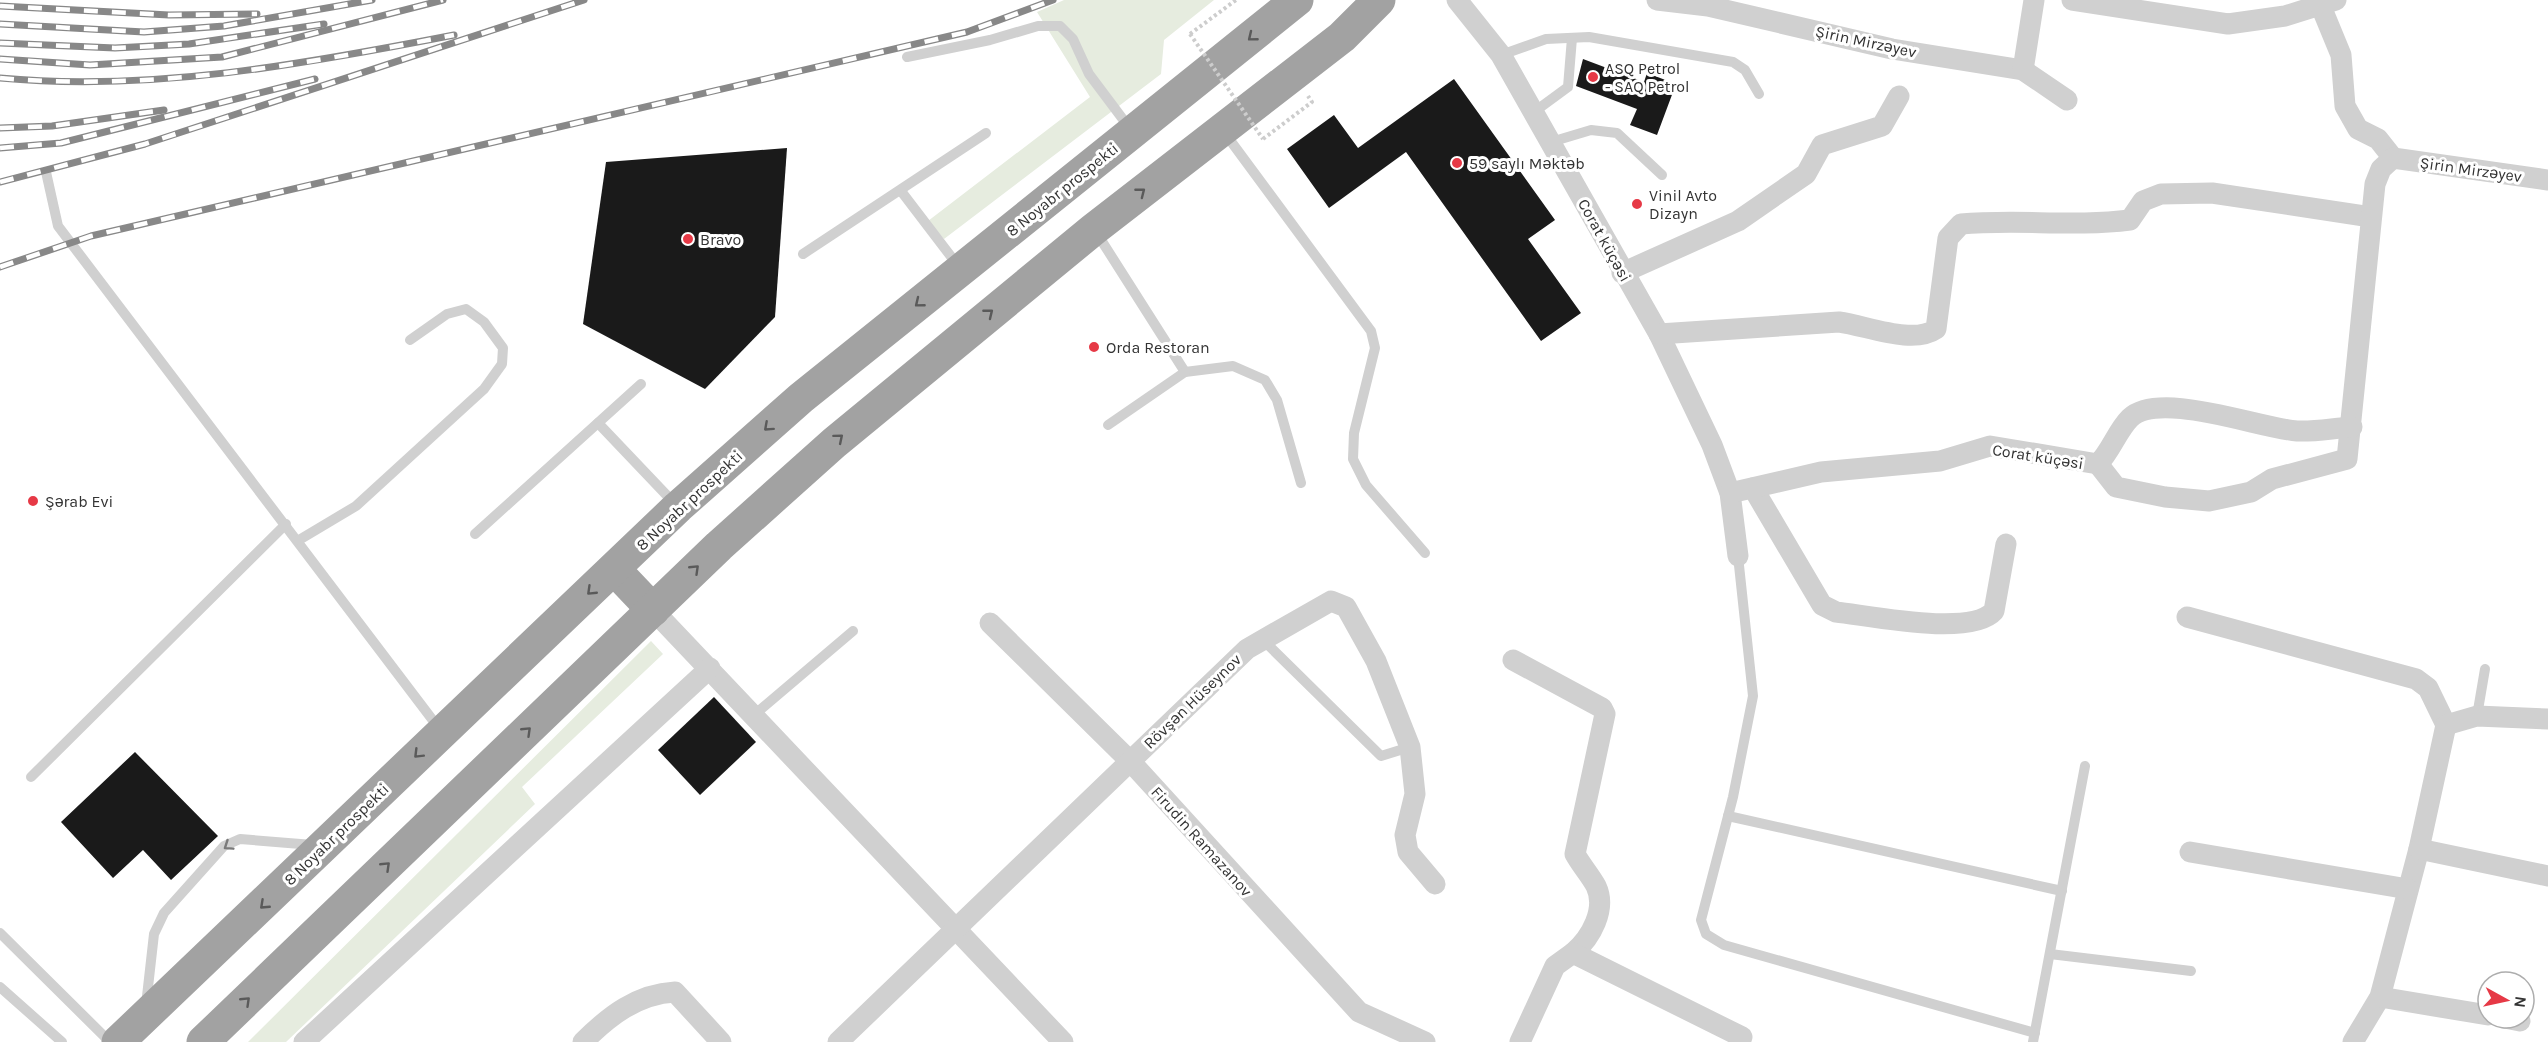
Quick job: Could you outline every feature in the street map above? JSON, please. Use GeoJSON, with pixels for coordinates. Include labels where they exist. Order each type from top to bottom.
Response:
{"type":"FeatureCollection","features":[{"type":"Feature","properties":{"kind":"highway","name":"8 Noyabr prospekti"},"geometry":{"type":"LineString","coordinates":[[118,1042],[326,846],[441,731],[678,507],[801,398],[1297,0]]}},
{"type":"Feature","properties":{"kind":"highway"},"geometry":{"type":"LineString","coordinates":[[203,1042],[653,610],[834,443],[1094,229],[1342,37],[1379,0]]}},
{"type":"Feature","properties":{"kind":"highway"},"geometry":{"type":"LineString","coordinates":[[614,569],[653,610]]}},
{"type":"Feature","properties":{"kind":"street","name":"Şirin Mirzəyev"},"geometry":{"type":"LineString","coordinates":[[1657,0],[1708,6],[1892,49],[2023,70],[2067,100]]}},
{"type":"Feature","properties":{"kind":"street"},"geometry":{"type":"LineString","coordinates":[[2023,70],[2034,0]]}},
{"type":"Feature","properties":{"kind":"street"},"geometry":{"type":"LineString","coordinates":[[2072,0],[2228,24],[2285,16],[2328,2],[2341,56],[2345,106],[2358,129],[2378,139],[2393,158]]}},
{"type":"Feature","properties":{"kind":"street","name":"Corat küçəsi"},"geometry":{"type":"LineString","coordinates":[[1466,2],[1501,55],[1622,273],[1659,334],[1712,445],[1730,493],[1738,556]]}},
{"type":"Feature","properties":{"kind":"street"},"geometry":{"type":"LineString","coordinates":[[1622,273],[1738,221],[1806,174],[1822,145],[1882,126],[1899,96]]}},
{"type":"Feature","properties":{"kind":"street","name":"Şirin Mirzəyev"},"geometry":{"type":"LineString","coordinates":[[2393,158],[2548,180]]}},
{"type":"Feature","properties":{"kind":"street","name":"Corat küçəsi"},"geometry":{"type":"LineString","coordinates":[[1730,493],[1821,472],[1940,461],[1990,446],[2098,464],[2116,487],[2165,497],[2209,501],[2251,492],[2272,479],[2347,459],[2375,184],[2380,169],[2393,158]]}},
{"type":"Feature","properties":{"kind":"street"},"geometry":{"type":"LineString","coordinates":[[1659,334],[1839,322],[1866,326],[1898,335],[1926,336],[1936,329],[1948,238],[1961,224],[2000,221],[2102,223],[2130,220],[2143,201],[2161,194],[2212,193],[2371,217]]}},
{"type":"Feature","properties":{"kind":"street","name":"Corat küçəsi"},"geometry":{"type":"LineString","coordinates":[[2098,464],[2108,453],[2130,418],[2150,408],[2194,410],[2297,431],[2352,427]]}},
{"type":"Feature","properties":{"kind":"street"},"geometry":{"type":"LineString","coordinates":[[1753,488],[1822,605],[1836,612],[1957,625],[1988,618],[1994,611],[2006,544]]}},
{"type":"Feature","properties":{"kind":"street","name":"Rövşən Hüseynov"},"geometry":{"type":"LineString","coordinates":[[838,1042],[1247,649],[1331,601],[1346,607],[1376,662],[1410,747],[1415,794],[1405,835],[1408,852],[1434,884]]}},
{"type":"Feature","properties":{"kind":"street"},"geometry":{"type":"LineString","coordinates":[[653,610],[1063,1042]]}},
{"type":"Feature","properties":{"kind":"street"},"geometry":{"type":"LineString","coordinates":[[2187,617],[2416,679],[2428,688],[2446,725],[2419,849],[2380,997],[2353,1042]]}},
{"type":"Feature","properties":{"kind":"street","name":"Firudin Ramazanov"},"geometry":{"type":"LineString","coordinates":[[990,623],[1130,761],[1359,1012],[1425,1042]]}},
{"type":"Feature","properties":{"kind":"street"},"geometry":{"type":"LineString","coordinates":[[1513,660],[1602,708],[1605,714],[1575,854],[1596,886],[1599,903],[1595,925],[1583,945],[1555,966],[1520,1042]]}},
{"type":"Feature","properties":{"kind":"street"},"geometry":{"type":"LineString","coordinates":[[304,1042],[710,668]]}},
{"type":"Feature","properties":{"kind":"street"},"geometry":{"type":"LineString","coordinates":[[2446,725],[2477,716],[2548,719]]}},
{"type":"Feature","properties":{"kind":"street"},"geometry":{"type":"LineString","coordinates":[[2419,849],[2548,876]]}},
{"type":"Feature","properties":{"kind":"street"},"geometry":{"type":"LineString","coordinates":[[2190,852],[2408,889]]}},
{"type":"Feature","properties":{"kind":"street"},"geometry":{"type":"LineString","coordinates":[[1573,953],[1742,1037]]}},
{"type":"Feature","properties":{"kind":"street"},"geometry":{"type":"LineString","coordinates":[[583,1042],[608,1017],[656,993],[675,992],[721,1042]]}},
{"type":"Feature","properties":{"kind":"street"},"geometry":{"type":"LineString","coordinates":[[2380,997],[2476,1013]]}},
{"type":"Feature","properties":{"kind":"lane"},"geometry":{"type":"LineString","coordinates":[[907,57],[990,40],[1038,26],[1060,26],[1072,39],[1089,74],[1133,132]]}},
{"type":"Feature","properties":{"kind":"lane"},"geometry":{"type":"LineString","coordinates":[[1501,55],[1546,39],[1589,37],[1733,62],[1745,70],[1759,94]]}},
{"type":"Feature","properties":{"kind":"lane"},"geometry":{"type":"LineString","coordinates":[[1534,112],[1568,87],[1572,38]]}},
{"type":"Feature","properties":{"kind":"lane"},"geometry":{"type":"LineString","coordinates":[[1222,130],[1371,331],[1375,348],[1354,433],[1353,459],[1366,485],[1425,553]]}},
{"type":"Feature","properties":{"kind":"lane"},"geometry":{"type":"LineString","coordinates":[[1551,142],[1591,130],[1617,133],[1662,175]]}},
{"type":"Feature","properties":{"kind":"lane"},"geometry":{"type":"LineString","coordinates":[[803,255],[986,133]]}},
{"type":"Feature","properties":{"kind":"lane"},"geometry":{"type":"LineString","coordinates":[[46,172],[58,226],[299,540],[441,731]]}},
{"type":"Feature","properties":{"kind":"lane"},"geometry":{"type":"LineString","coordinates":[[901,190],[961,270]]}},
{"type":"Feature","properties":{"kind":"lane"},"geometry":{"type":"LineString","coordinates":[[1094,229],[1185,372]]}},
{"type":"Feature","properties":{"kind":"lane"},"geometry":{"type":"LineString","coordinates":[[299,540],[356,506],[484,389],[502,364],[503,348],[484,322],[466,309],[447,314],[410,340]]}},
{"type":"Feature","properties":{"kind":"lane"},"geometry":{"type":"LineString","coordinates":[[1108,425],[1185,372],[1233,366],[1265,380],[1277,400],[1301,483]]}},
{"type":"Feature","properties":{"kind":"lane"},"geometry":{"type":"LineString","coordinates":[[475,534],[641,384]]}},
{"type":"Feature","properties":{"kind":"lane"},"geometry":{"type":"LineString","coordinates":[[598,423],[678,507]]}},
{"type":"Feature","properties":{"kind":"lane"},"geometry":{"type":"LineString","coordinates":[[31,777],[286,524]]}},
{"type":"Feature","properties":{"kind":"lane"},"geometry":{"type":"LineString","coordinates":[[1738,556],[1753,696],[1728,816],[1701,920],[1707,934],[1724,945],[2034,1038],[2085,766]]}},
{"type":"Feature","properties":{"kind":"lane"},"geometry":{"type":"LineString","coordinates":[[754,715],[853,631]]}},
{"type":"Feature","properties":{"kind":"lane"},"geometry":{"type":"LineString","coordinates":[[1263,640],[1381,756],[1410,747]]}},
{"type":"Feature","properties":{"kind":"lane"},"geometry":{"type":"LineString","coordinates":[[2477,716],[2485,669]]}},
{"type":"Feature","properties":{"kind":"lane"},"geometry":{"type":"LineString","coordinates":[[1728,816],[2062,891]]}},
{"type":"Feature","properties":{"kind":"lane"},"geometry":{"type":"LineString","coordinates":[[144,1018],[154,934],[164,913],[224,846],[240,839],[326,846]]}},
{"type":"Feature","properties":{"kind":"lane"},"geometry":{"type":"LineString","coordinates":[[0,933],[110,1042]]}},
{"type":"Feature","properties":{"kind":"lane"},"geometry":{"type":"LineString","coordinates":[[2050,954],[2191,970]]}},
{"type":"Feature","properties":{"kind":"lane"},"geometry":{"type":"LineString","coordinates":[[0,987],[62,1042]]}},
{"type":"Feature","properties":{"kind":"path"},"geometry":{"type":"LineString","coordinates":[[1236,0],[1190,34],[1263,139],[1312,102]]}},
{"type":"Feature","properties":{"kind":"shaded area"},"geometry":{"type":"Polygon","coordinates":[[[1064,0],[1214,0],[1164,40],[1161,74],[944,239],[928,221],[1090,97],[1037,12],[1064,0]]]}},
{"type":"Feature","properties":{"kind":"shaded area"},"geometry":{"type":"Polygon","coordinates":[[[651,641],[663,654],[522,787],[535,804],[286,1042],[248,1042],[651,641]]]}},
{"type":"Feature","properties":{"kind":"building"},"geometry":{"type":"Polygon","coordinates":[[[1583,59],[1644,82],[1647,73],[1676,84],[1657,135],[1630,125],[1637,109],[1576,86],[1583,59]]]}},
{"type":"Feature","properties":{"kind":"building"},"geometry":{"type":"Polygon","coordinates":[[[1454,79],[1555,220],[1528,239],[1581,313],[1541,341],[1406,152],[1329,208],[1287,149],[1334,115],[1358,148],[1454,79]]]}},
{"type":"Feature","properties":{"kind":"building","name":"Bravo"},"geometry":{"type":"Polygon","coordinates":[[[787,148],[775,317],[705,389],[583,324],[606,162],[787,148]]]}},
{"type":"Feature","properties":{"kind":"building"},"geometry":{"type":"Polygon","coordinates":[[[714,697],[756,742],[700,795],[658,750],[714,697]]]}},
{"type":"Feature","properties":{"kind":"building"},"geometry":{"type":"Polygon","coordinates":[[[135,752],[218,836],[171,880],[143,850],[113,878],[61,822],[135,752]]]}},
{"type":"Feature","properties":{"kind":"railway"},"geometry":{"type":"LineString","coordinates":[[0,24],[144,32],[224,26],[372,0]]}},
{"type":"Feature","properties":{"kind":"railway"},"geometry":{"type":"LineString","coordinates":[[0,59],[90,65],[222,57],[443,0]]}},
{"type":"Feature","properties":{"kind":"railway"},"geometry":{"type":"LineString","coordinates":[[0,182],[145,144],[584,0]]}},
{"type":"Feature","properties":{"kind":"railway"},"geometry":{"type":"LineString","coordinates":[[0,267],[91,236],[967,32],[1053,0]]}},
{"type":"Feature","properties":{"kind":"railway"},"geometry":{"type":"LineString","coordinates":[[0,6],[169,15],[257,14]]}},
{"type":"Feature","properties":{"kind":"railway"},"geometry":{"type":"LineString","coordinates":[[0,43],[115,48],[189,44],[324,24]]}},
{"type":"Feature","properties":{"kind":"railway"},"geometry":{"type":"LineString","coordinates":[[0,78],[114,81],[228,73],[342,56],[454,35]]}},
{"type":"Feature","properties":{"kind":"railway"},"geometry":{"type":"LineString","coordinates":[[0,148],[61,143],[315,79]]}},
{"type":"Feature","properties":{"kind":"railway"},"geometry":{"type":"LineString","coordinates":[[0,128],[52,126],[164,110]]}},
{"type":"Feature","properties":{"kind":"place","name":"ASQ Petrol - SAQ Petrol"},"geometry":{"type":"Point","coordinates":[1593,77]}},
{"type":"Feature","properties":{"kind":"place","name":"59 saylı Məktəb"},"geometry":{"type":"Point","coordinates":[1457,163]}},
{"type":"Feature","properties":{"kind":"place","name":"Vinil Avto Dizayn"},"geometry":{"type":"Point","coordinates":[1637,204]}},
{"type":"Feature","properties":{"kind":"place","name":"Bravo"},"geometry":{"type":"Point","coordinates":[688,239]}},
{"type":"Feature","properties":{"kind":"place","name":"Orda Restoran"},"geometry":{"type":"Point","coordinates":[1094,347]}},
{"type":"Feature","properties":{"kind":"place","name":"Şərab Evi"},"geometry":{"type":"Point","coordinates":[33,501]}}]}
